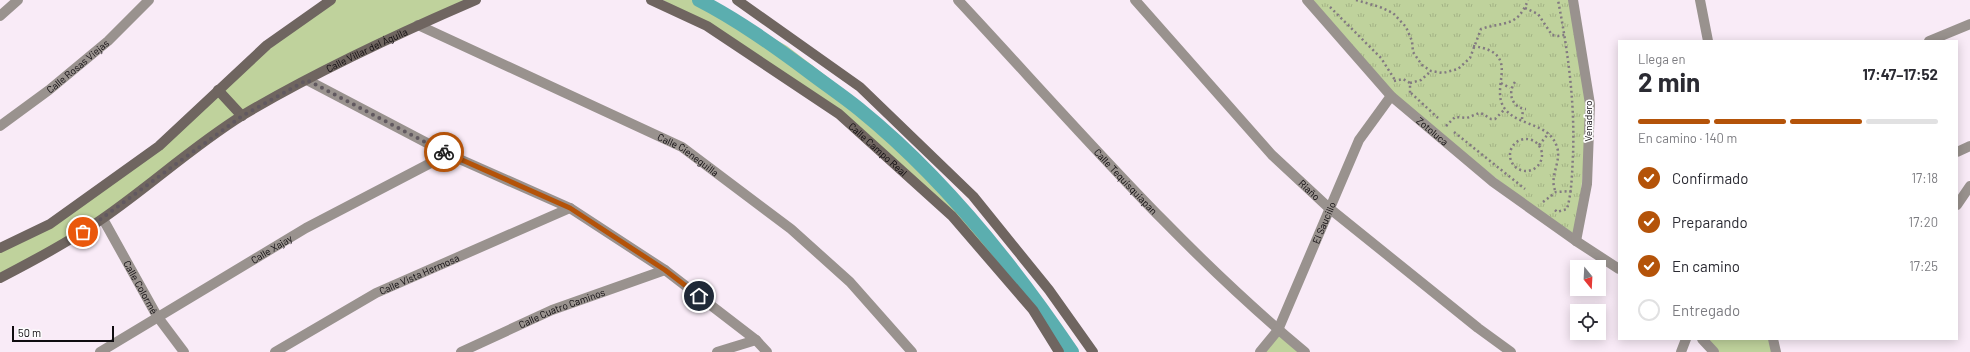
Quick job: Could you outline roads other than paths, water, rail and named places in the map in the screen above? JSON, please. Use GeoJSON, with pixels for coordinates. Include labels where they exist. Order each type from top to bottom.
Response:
{"type":"FeatureCollection","features":[{"type":"Feature","properties":{"kind":"street"},"geometry":{"type":"LineString","coordinates":[[0,16],[18,0]]}},
{"type":"Feature","properties":{"kind":"street","name":"Calle Rosas Viejas"},"geometry":{"type":"LineString","coordinates":[[0,126],[49,90],[102,46],[149,0]]}},
{"type":"Feature","properties":{"kind":"street"},"geometry":{"type":"LineString","coordinates":[[0,248],[50,224],[160,146],[267,45],[331,0]]}},
{"type":"Feature","properties":{"kind":"street","name":"Calle Villar del Águila"},"geometry":{"type":"LineString","coordinates":[[0,278],[63,245],[103,219],[242,116],[307,80],[418,25],[476,0]]}},
{"type":"Feature","properties":{"kind":"street","name":"Calle Campo Real"},"geometry":{"type":"LineString","coordinates":[[651,0],[707,26],[839,114],[952,216],[1033,310],[1059,352]]}},
{"type":"Feature","properties":{"kind":"street"},"geometry":{"type":"LineString","coordinates":[[737,0],[860,87],[973,196],[1050,290],[1093,352]]}},
{"type":"Feature","properties":{"kind":"street","name":"Calle Tequisquiapan"},"geometry":{"type":"LineString","coordinates":[[958,0],[1161,219],[1278,330],[1305,352]]}},
{"type":"Feature","properties":{"kind":"street","name":"Riaño"},"geometry":{"type":"LineString","coordinates":[[1135,0],[1272,155],[1329,208],[1510,352]]}},
{"type":"Feature","properties":{"kind":"street","name":"Zotoluca"},"geometry":{"type":"LineString","coordinates":[[1307,0],[1392,96],[1493,182],[1576,241],[1618,268]]}},
{"type":"Feature","properties":{"kind":"street","name":"Venadero"},"geometry":{"type":"LineString","coordinates":[[1574,0],[1590,104],[1587,184],[1576,241]]}},
{"type":"Feature","properties":{"kind":"street"},"geometry":{"type":"LineString","coordinates":[[1700,0],[1708,40]]}},
{"type":"Feature","properties":{"kind":"street"},"geometry":{"type":"LineString","coordinates":[[1931,40],[1970,24]]}},
{"type":"Feature","properties":{"kind":"street","name":"Calle Cieneguilla"},"geometry":{"type":"LineString","coordinates":[[418,25],[682,147],[791,229],[850,282],[912,352]]}},
{"type":"Feature","properties":{"kind":"street"},"geometry":{"type":"LineString","coordinates":[[307,80],[448,154],[570,208],[665,270],[756,340],[767,352]]}},
{"type":"Feature","properties":{"kind":"street"},"geometry":{"type":"LineString","coordinates":[[218,90],[242,116]]}},
{"type":"Feature","properties":{"kind":"street","name":"El Saucillo"},"geometry":{"type":"LineString","coordinates":[[1260,352],[1278,330],[1359,140],[1392,96]]}},
{"type":"Feature","properties":{"kind":"street"},"geometry":{"type":"LineString","coordinates":[[1958,151],[1964,147],[1970,146]]}},
{"type":"Feature","properties":{"kind":"street","name":"Calle Xajay"},"geometry":{"type":"LineString","coordinates":[[100,352],[118,343],[157,316],[306,228],[448,154]]}},
{"type":"Feature","properties":{"kind":"street"},"geometry":{"type":"LineString","coordinates":[[1958,204],[1970,186]]}},
{"type":"Feature","properties":{"kind":"street","name":"Calle Vista Hermosa"},"geometry":{"type":"LineString","coordinates":[[275,352],[376,293],[570,208]]}},
{"type":"Feature","properties":{"kind":"street","name":"Calle Colormé"},"geometry":{"type":"LineString","coordinates":[[103,219],[157,316],[184,352]]}},
{"type":"Feature","properties":{"kind":"street","name":"Calle Cuatro Caminos"},"geometry":{"type":"LineString","coordinates":[[461,352],[552,310],[665,270]]}},
{"type":"Feature","properties":{"kind":"street"},"geometry":{"type":"LineString","coordinates":[[717,352],[756,340]]}},
{"type":"Feature","properties":{"kind":"street"},"geometry":{"type":"LineString","coordinates":[[1681,352],[1686,340]]}},
{"type":"Feature","properties":{"kind":"street"},"geometry":{"type":"LineString","coordinates":[[1703,340],[1714,352]]}},
{"type":"Feature","properties":{"kind":"street"},"geometry":{"type":"LineString","coordinates":[[1773,340],[1776,352]]}},
{"type":"Feature","properties":{"kind":"waterway"},"geometry":{"type":"LineString","coordinates":[[699,0],[742,25],[782,52],[853,104],[890,135],[947,192],[974,223],[1025,286],[1072,352]]}}]}
